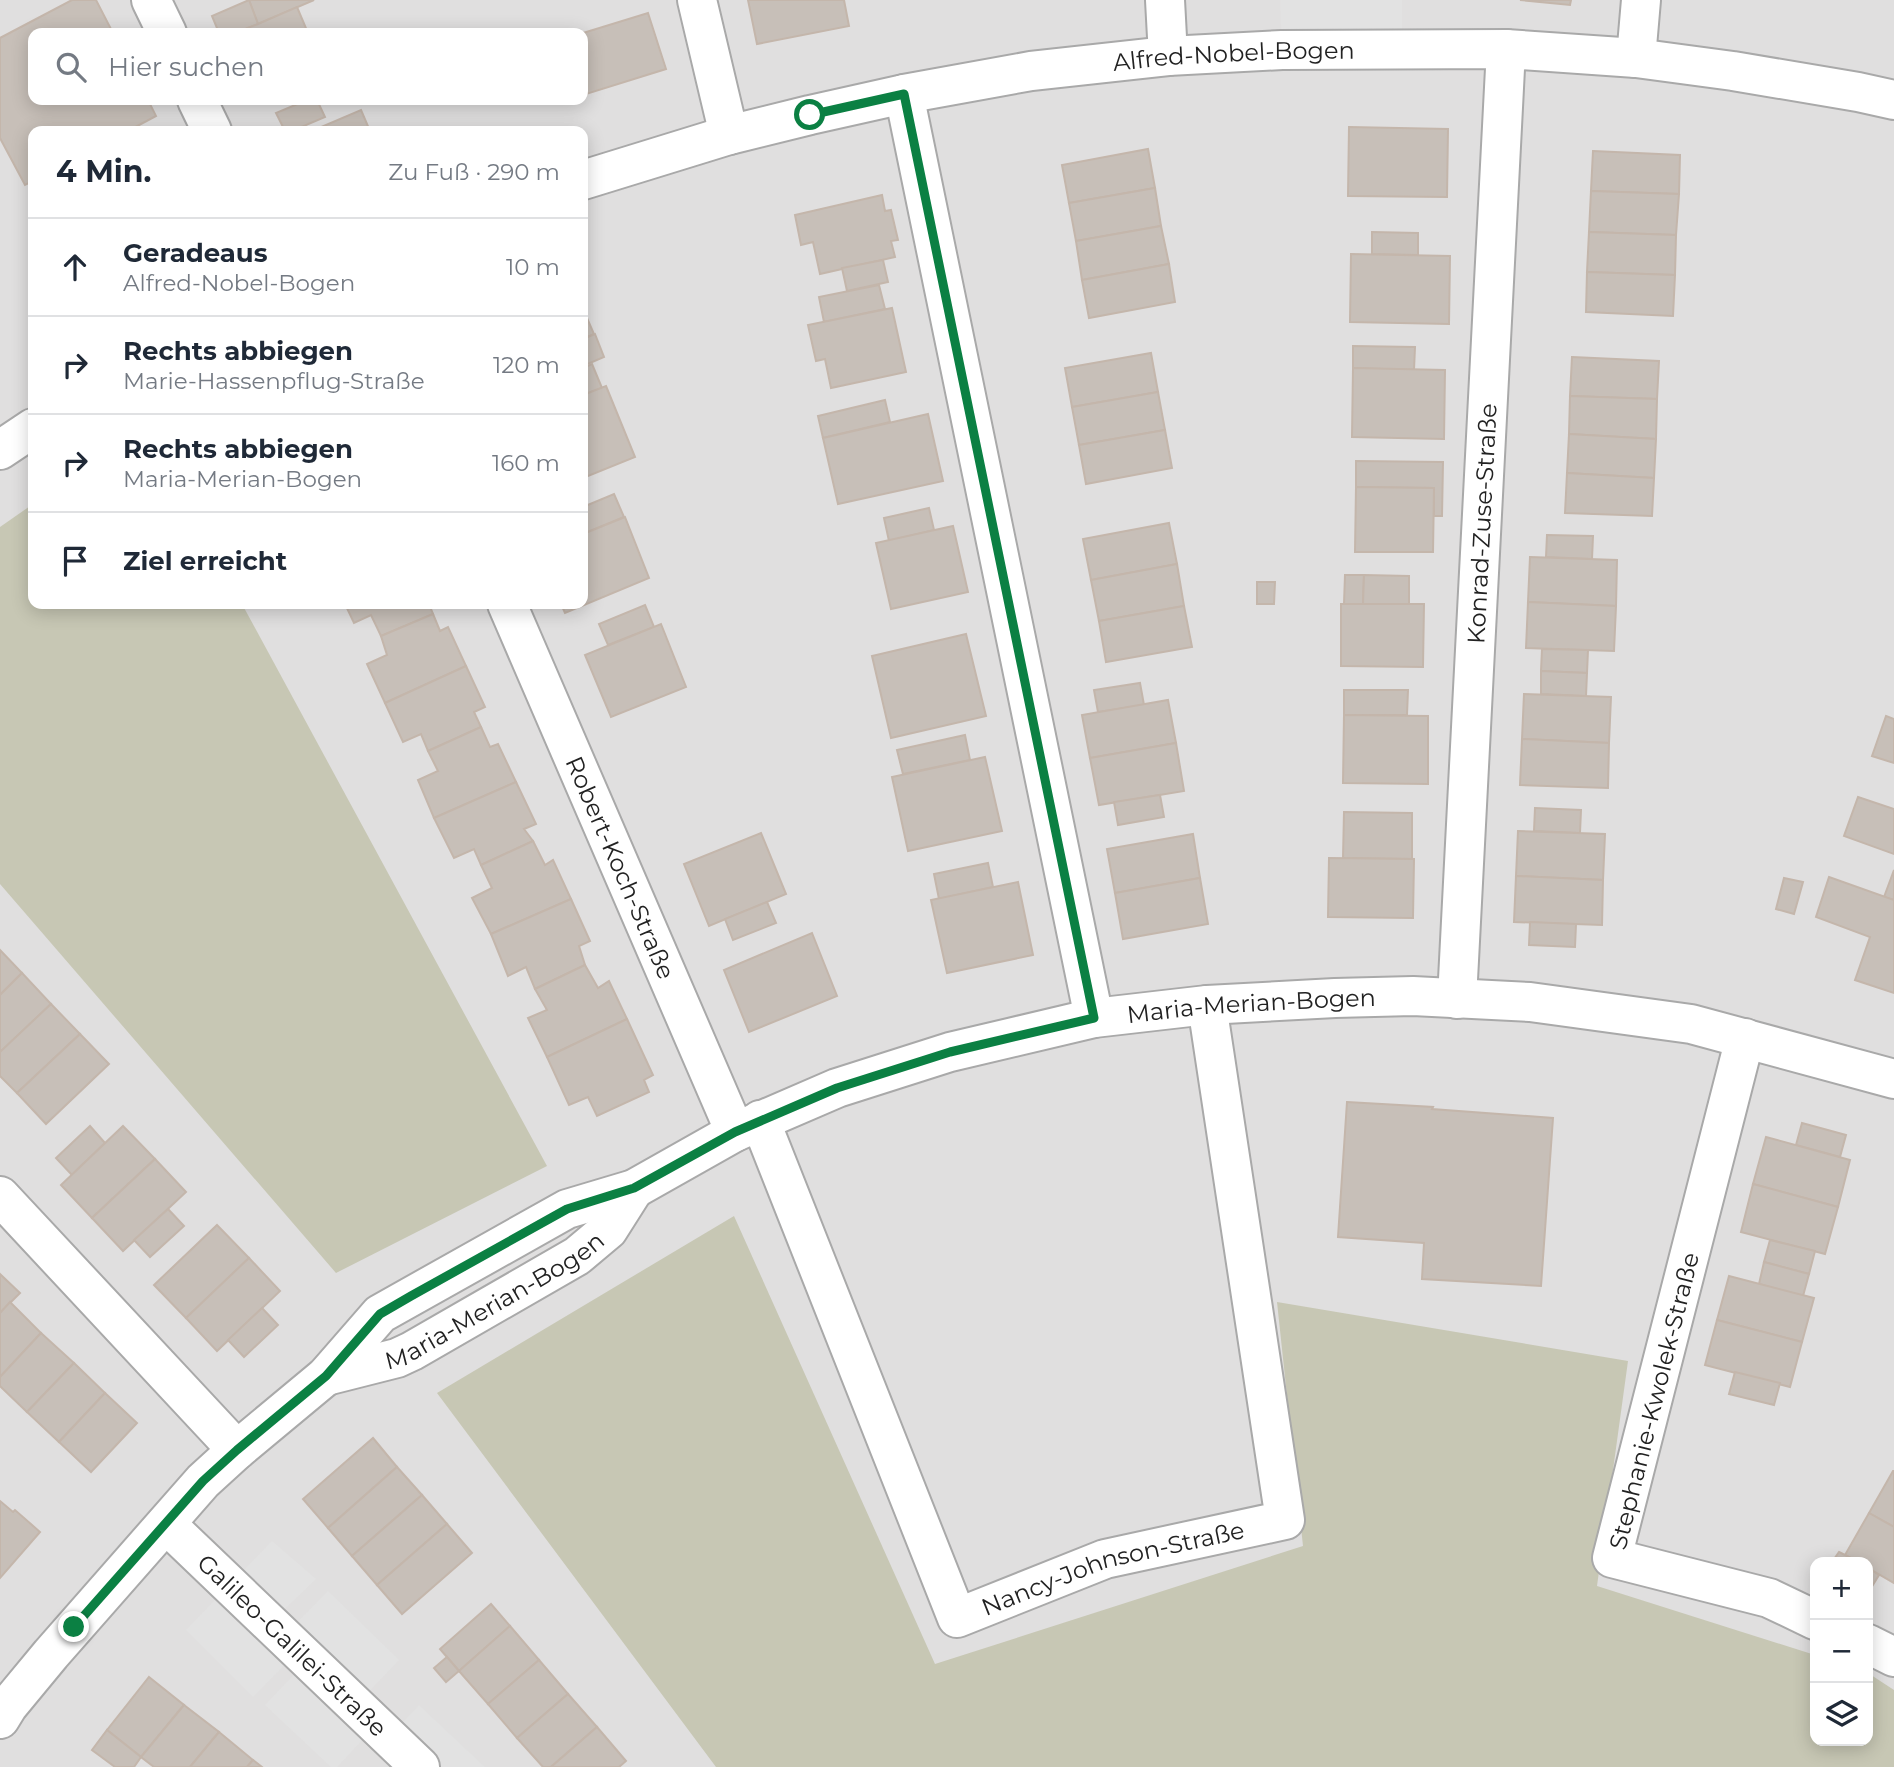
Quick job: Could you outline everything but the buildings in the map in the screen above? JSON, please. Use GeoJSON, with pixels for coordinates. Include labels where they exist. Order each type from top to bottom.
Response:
{"type":"FeatureCollection","features":[{"type":"Feature","properties":{"kind":"street"},"geometry":{"type":"LineString","coordinates":[[151,0],[165,28]]}},
{"type":"Feature","properties":{"kind":"street"},"geometry":{"type":"LineString","coordinates":[[697,0],[729,135]]}},
{"type":"Feature","properties":{"kind":"street"},"geometry":{"type":"LineString","coordinates":[[1165,0],[1168,56]]}},
{"type":"Feature","properties":{"kind":"street"},"geometry":{"type":"LineString","coordinates":[[1636,58],[1641,0]]}},
{"type":"Feature","properties":{"kind":"street","name":"Alfred-Nobel-Bogen"},"geometry":{"type":"LineString","coordinates":[[588,178],[729,135],[904,94],[1031,71],[1168,56],[1282,50],[1506,49],[1636,58],[1745,73],[1894,100]]}},
{"type":"Feature","properties":{"kind":"street","name":"Konrad-Zuse-Straße"},"geometry":{"type":"LineString","coordinates":[[1457,999],[1506,49]]}},
{"type":"Feature","properties":{"kind":"street"},"geometry":{"type":"LineString","coordinates":[[904,94],[1094,1018]]}},
{"type":"Feature","properties":{"kind":"street"},"geometry":{"type":"LineString","coordinates":[[199,105],[210,126]]}},
{"type":"Feature","properties":{"kind":"street"},"geometry":{"type":"LineString","coordinates":[[0,450],[28,431]]}},
{"type":"Feature","properties":{"kind":"street","name":"Robert-Koch-Straße"},"geometry":{"type":"LineString","coordinates":[[509,609],[747,1126]]}},
{"type":"Feature","properties":{"kind":"street","name":"Maria-Merian-Bogen"},"geometry":{"type":"LineString","coordinates":[[0,1719],[51,1654],[203,1481],[326,1376],[380,1314],[567,1209],[634,1188],[747,1126],[837,1088],[950,1052],[1094,1018],[1207,1005],[1413,996],[1530,1002],[1691,1024],[1894,1079]]}},
{"type":"Feature","properties":{"kind":"street","name":"Nancy-Johnson-Straße"},"geometry":{"type":"LineString","coordinates":[[747,1126],[957,1618],[1105,1559],[1285,1520],[1207,1005]]}},
{"type":"Feature","properties":{"kind":"street","name":"Stephanie-Kwolek-Straße"},"geometry":{"type":"LineString","coordinates":[[1745,1038],[1612,1558],[1769,1598],[1810,1618]]}},
{"type":"Feature","properties":{"kind":"street"},"geometry":{"type":"LineString","coordinates":[[0,1196],[237,1450]]}},
{"type":"Feature","properties":{"kind":"street","name":"Galileo-Galilei-Straße"},"geometry":{"type":"LineString","coordinates":[[166,1524],[420,1767]]}},
{"type":"Feature","properties":{"kind":"street"},"geometry":{"type":"LineString","coordinates":[[1873,1646],[1894,1657]]}},
{"type":"Feature","properties":{"kind":"shaded area"},"geometry":{"type":"Polygon","coordinates":[[[0,0],[1894,0],[1894,1767],[0,1767],[0,0]]]}},
{"type":"Feature","properties":{"kind":"shaded area"},"geometry":{"type":"Polygon","coordinates":[[[1280,0],[1402,0],[1402,49],[1282,50],[1280,0]]]}},
{"type":"Feature","properties":{"kind":"shaded area"},"geometry":{"type":"Polygon","coordinates":[[[28,507],[28,609],[245,609],[547,1166],[336,1273],[0,884],[0,527],[28,507]]]}},
{"type":"Feature","properties":{"kind":"shaded area"},"geometry":{"type":"Polygon","coordinates":[[[734,1216],[935,1664],[1303,1546],[1277,1302],[1628,1361],[1597,1586],[1810,1653],[1810,1746],[1873,1746],[1873,1676],[1894,1690],[1894,1767],[716,1767],[437,1393],[734,1216]]]}},
{"type":"Feature","properties":{"kind":"shaded area"},"geometry":{"type":"Polygon","coordinates":[[[272,1541],[316,1579],[270,1623],[284,1636],[328,1591],[399,1660],[356,1705],[376,1725],[337,1767],[331,1767],[265,1705],[308,1660],[298,1651],[253,1697],[186,1630],[272,1541]]]}},
{"type":"Feature","properties":{"kind":"shaded area"},"geometry":{"type":"Polygon","coordinates":[[[419,1705],[485,1767],[420,1767],[389,1737],[419,1705]]]}},
{"type":"Feature","properties":{"kind":"route"},"geometry":{"type":"LineString","coordinates":[[74,1627],[203,1481],[326,1376],[380,1314],[567,1209],[634,1188],[735,1132],[837,1088],[950,1052],[1094,1018],[904,94],[810,115]]}}]}
